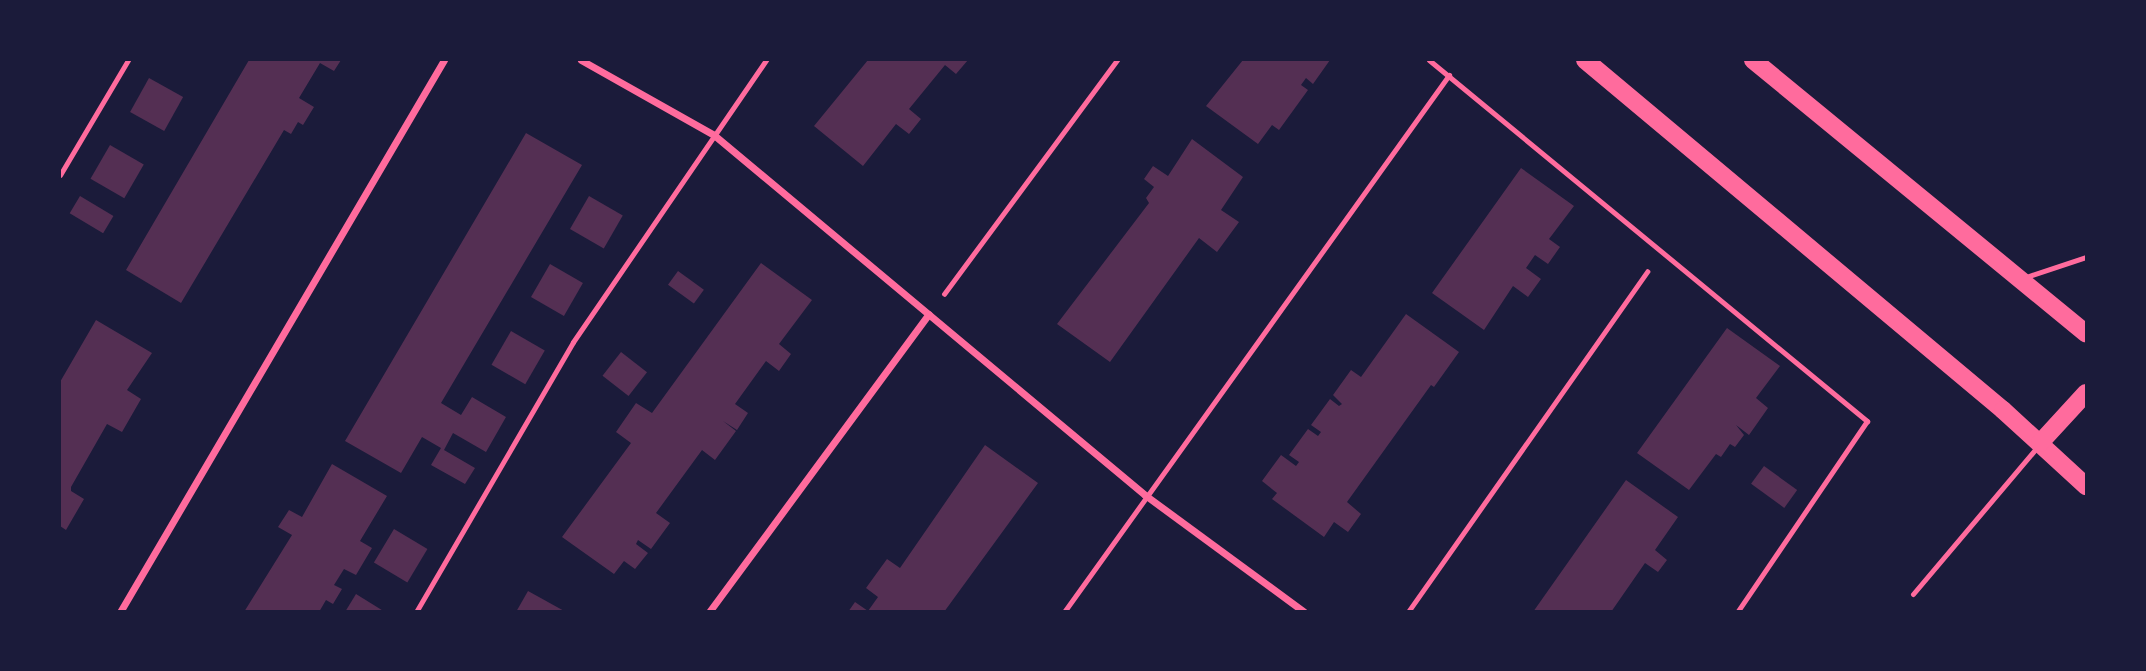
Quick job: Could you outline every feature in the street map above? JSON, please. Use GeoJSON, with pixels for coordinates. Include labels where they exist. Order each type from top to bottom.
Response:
{"type":"FeatureCollection","features":[{"type":"Feature","properties":{"kind":"main road"},"geometry":{"type":"LineString","coordinates":[[1585,60],[2040,443],[2087,486]]}},
{"type":"Feature","properties":{"kind":"main road"},"geometry":{"type":"LineString","coordinates":[[1753,60],[2087,334]]}},
{"type":"Feature","properties":{"kind":"main road"},"geometry":{"type":"LineString","coordinates":[[2040,443],[2087,393]]}},
{"type":"Feature","properties":{"kind":"street"},"geometry":{"type":"LineString","coordinates":[[120,611],[444,60]]}},
{"type":"Feature","properties":{"kind":"street"},"geometry":{"type":"LineString","coordinates":[[581,60],[714,135],[1145,495],[1304,611]]}},
{"type":"Feature","properties":{"kind":"street"},"geometry":{"type":"LineString","coordinates":[[709,611],[929,314]]}},
{"type":"Feature","properties":{"kind":"lane"},"geometry":{"type":"LineString","coordinates":[[60,175],[128,60]]}},
{"type":"Feature","properties":{"kind":"lane"},"geometry":{"type":"LineString","coordinates":[[416,611],[573,342],[766,60]]}},
{"type":"Feature","properties":{"kind":"lane"},"geometry":{"type":"LineString","coordinates":[[1429,60],[1867,421],[1737,611]]}},
{"type":"Feature","properties":{"kind":"lane"},"geometry":{"type":"LineString","coordinates":[[1064,611],[1449,75]]}},
{"type":"Feature","properties":{"kind":"lane"},"geometry":{"type":"LineString","coordinates":[[2020,279],[2087,257]]}},
{"type":"Feature","properties":{"kind":"lane"},"geometry":{"type":"LineString","coordinates":[[1913,594],[2040,443]]}},
{"type":"Feature","properties":{"kind":"path"},"geometry":{"type":"LineString","coordinates":[[929,314],[1117,60]]}},
{"type":"Feature","properties":{"kind":"path"},"geometry":{"type":"LineString","coordinates":[[1408,611],[1661,252]]}},
{"type":"Feature","properties":{"kind":"building"},"geometry":{"type":"Polygon","coordinates":[[[249,60],[341,60],[334,71],[320,63],[299,98],[314,107],[303,125],[298,122],[291,134],[284,130],[181,303],[126,270],[249,60]]]}},
{"type":"Feature","properties":{"kind":"building"},"geometry":{"type":"Polygon","coordinates":[[[868,60],[968,60],[956,74],[945,65],[909,109],[921,119],[909,134],[896,124],[863,166],[814,126],[868,60]]]}},
{"type":"Feature","properties":{"kind":"building"},"geometry":{"type":"Polygon","coordinates":[[[1243,60],[1330,60],[1313,84],[1306,78],[1301,85],[1308,90],[1279,130],[1272,125],[1258,144],[1206,106],[1243,60]]]}},
{"type":"Feature","properties":{"kind":"building"},"geometry":{"type":"Polygon","coordinates":[[[149,78],[183,97],[164,131],[130,112],[149,78]]]}},
{"type":"Feature","properties":{"kind":"building"},"geometry":{"type":"Polygon","coordinates":[[[526,133],[582,165],[441,403],[461,415],[472,397],[506,417],[486,452],[453,433],[444,450],[475,468],[465,484],[431,465],[441,448],[422,437],[401,473],[345,441],[526,133]]]}},
{"type":"Feature","properties":{"kind":"building"},"geometry":{"type":"Polygon","coordinates":[[[1192,139],[1243,177],[1221,210],[1239,222],[1217,252],[1199,238],[1110,362],[1057,324],[1149,203],[1146,198],[1154,187],[1144,179],[1153,166],[1168,176],[1192,139]]]}},
{"type":"Feature","properties":{"kind":"building"},"geometry":{"type":"Polygon","coordinates":[[[110,145],[144,164],[124,198],[90,179],[110,145]]]}},
{"type":"Feature","properties":{"kind":"building"},"geometry":{"type":"Polygon","coordinates":[[[1521,168],[1574,206],[1549,239],[1560,247],[1548,264],[1535,255],[1526,268],[1541,279],[1528,297],[1513,286],[1484,330],[1432,293],[1521,168]]]}},
{"type":"Feature","properties":{"kind":"building"},"geometry":{"type":"Polygon","coordinates":[[[80,196],[113,216],[103,233],[70,213],[80,196]]]}},
{"type":"Feature","properties":{"kind":"building"},"geometry":{"type":"Polygon","coordinates":[[[589,196],[623,216],[604,248],[570,229],[589,196]]]}},
{"type":"Feature","properties":{"kind":"building"},"geometry":{"type":"Polygon","coordinates":[[[761,263],[812,300],[779,344],[791,354],[779,371],[766,361],[735,404],[748,413],[737,430],[723,421],[736,431],[715,460],[702,450],[656,513],[670,523],[651,549],[638,540],[636,544],[648,553],[635,569],[624,561],[614,574],[562,537],[631,443],[616,432],[636,403],[652,413],[761,263]]]}},
{"type":"Feature","properties":{"kind":"building"},"geometry":{"type":"Polygon","coordinates":[[[550,264],[583,283],[564,316],[531,297],[550,264]]]}},
{"type":"Feature","properties":{"kind":"building"},"geometry":{"type":"Polygon","coordinates":[[[678,271],[704,290],[694,304],[668,285],[678,271]]]}},
{"type":"Feature","properties":{"kind":"building"},"geometry":{"type":"Polygon","coordinates":[[[1406,314],[1459,352],[1434,387],[1431,385],[1347,502],[1361,514],[1348,532],[1334,522],[1324,537],[1272,499],[1277,493],[1262,481],[1281,455],[1296,466],[1299,462],[1289,455],[1308,429],[1318,436],[1321,432],[1311,425],[1330,399],[1339,406],[1342,404],[1333,395],[1351,370],[1361,377],[1406,314]]]}},
{"type":"Feature","properties":{"kind":"building"},"geometry":{"type":"Polygon","coordinates":[[[96,320],[152,353],[127,390],[141,399],[122,432],[107,424],[71,487],[71,491],[84,499],[66,530],[60,526],[60,382],[96,320]]]}},
{"type":"Feature","properties":{"kind":"building"},"geometry":{"type":"Polygon","coordinates":[[[1727,328],[1780,366],[1756,398],[1768,408],[1749,435],[1736,425],[1744,435],[1735,447],[1730,444],[1721,457],[1716,454],[1689,490],[1637,453],[1727,328]]]}},
{"type":"Feature","properties":{"kind":"building"},"geometry":{"type":"Polygon","coordinates":[[[511,331],[545,350],[525,384],[492,365],[511,331]]]}},
{"type":"Feature","properties":{"kind":"building"},"geometry":{"type":"Polygon","coordinates":[[[621,352],[647,372],[629,396],[603,376],[621,352]]]}},
{"type":"Feature","properties":{"kind":"building"},"geometry":{"type":"Polygon","coordinates":[[[985,445],[1038,483],[944,612],[848,612],[855,602],[868,611],[878,597],[866,588],[887,559],[900,568],[985,445]]]}},
{"type":"Feature","properties":{"kind":"building"},"geometry":{"type":"Polygon","coordinates":[[[332,464],[387,496],[360,541],[372,548],[356,575],[344,569],[334,585],[342,589],[333,604],[326,600],[319,612],[244,612],[292,535],[278,527],[289,510],[302,517],[332,464]]]}},
{"type":"Feature","properties":{"kind":"building"},"geometry":{"type":"Polygon","coordinates":[[[1764,466],[1797,490],[1784,508],[1751,484],[1764,466]]]}},
{"type":"Feature","properties":{"kind":"building"},"geometry":{"type":"Polygon","coordinates":[[[1626,480],[1678,517],[1655,550],[1667,560],[1658,572],[1645,563],[1611,612],[1533,612],[1626,480]]]}},
{"type":"Feature","properties":{"kind":"building"},"geometry":{"type":"Polygon","coordinates":[[[394,529],[427,549],[407,583],[374,562],[394,529]]]}},
{"type":"Feature","properties":{"kind":"building"},"geometry":{"type":"Polygon","coordinates":[[[528,591],[566,612],[516,612],[528,591]]]}},
{"type":"Feature","properties":{"kind":"building"},"geometry":{"type":"Polygon","coordinates":[[[356,594],[385,612],[345,612],[356,594]]]}}]}
